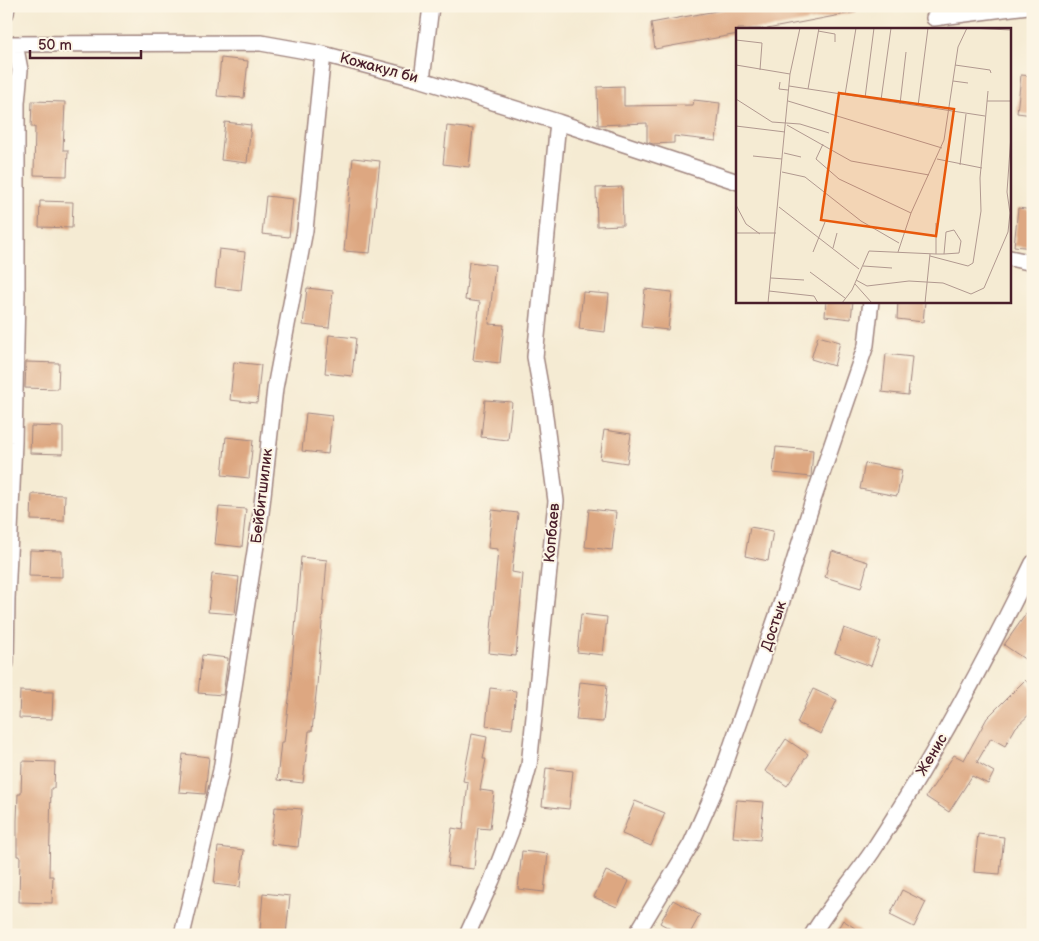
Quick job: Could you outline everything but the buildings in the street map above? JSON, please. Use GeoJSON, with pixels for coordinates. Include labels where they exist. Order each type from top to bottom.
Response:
{"type":"FeatureCollection","features":[{"type":"Feature","properties":{"kind":"street"},"geometry":{"type":"LineString","coordinates":[[6,12],[7,6]]}},
{"type":"Feature","properties":{"kind":"street"},"geometry":{"type":"LineString","coordinates":[[422,80],[430,6]]}},
{"type":"Feature","properties":{"kind":"street"},"geometry":{"type":"LineString","coordinates":[[934,18],[1028,6]]}},
{"type":"Feature","properties":{"kind":"street","name":"Кожакул би"},"geometry":{"type":"LineString","coordinates":[[6,46],[261,43],[323,54],[422,80],[558,122],[736,181]]}},
{"type":"Feature","properties":{"kind":"street"},"geometry":{"type":"LineString","coordinates":[[6,46],[17,54],[20,70],[17,103],[12,294],[6,662]]}},
{"type":"Feature","properties":{"kind":"street","name":"Бейбитшилик"},"geometry":{"type":"LineString","coordinates":[[182,935],[221,770],[261,513],[275,388],[305,230],[323,54]]}},
{"type":"Feature","properties":{"kind":"street","name":"Копбаев"},"geometry":{"type":"LineString","coordinates":[[467,935],[492,880],[511,831],[529,766],[556,502],[543,402],[535,358],[558,122]]}},
{"type":"Feature","properties":{"kind":"street"},"geometry":{"type":"LineString","coordinates":[[1012,258],[1033,263]]}},
{"type":"Feature","properties":{"kind":"street","name":"Достык"},"geometry":{"type":"LineString","coordinates":[[636,935],[691,844],[721,776],[782,604],[814,500],[866,345],[871,302]]}},
{"type":"Feature","properties":{"kind":"street","name":"Женис"},"geometry":{"type":"LineString","coordinates":[[812,935],[871,852],[942,739],[1033,563]]}}]}
